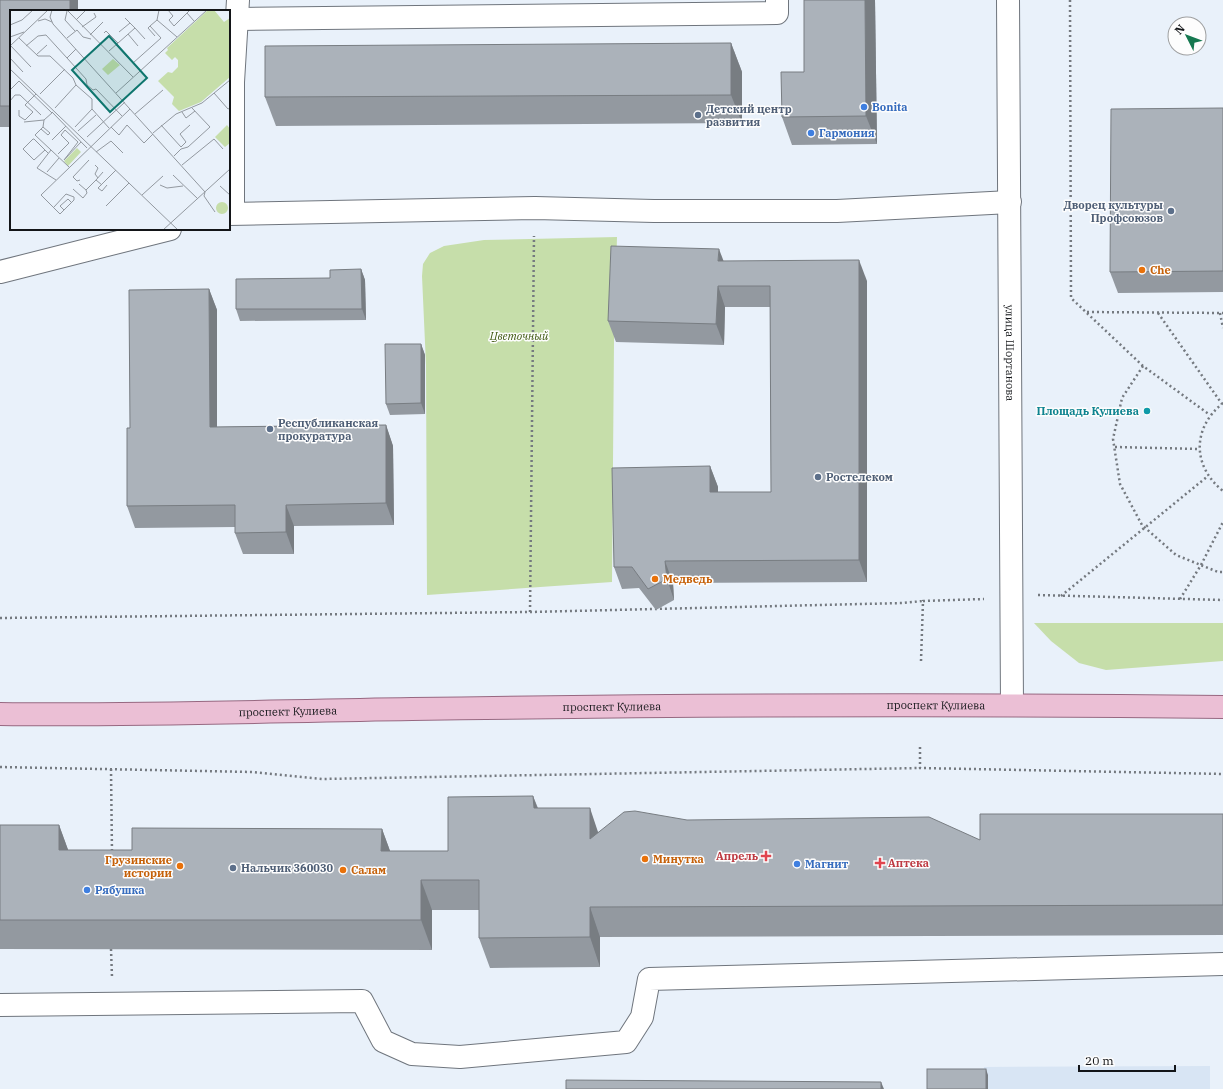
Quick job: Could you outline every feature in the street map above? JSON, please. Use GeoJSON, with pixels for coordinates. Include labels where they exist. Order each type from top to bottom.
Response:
{"type":"FeatureCollection","features":[{"type":"Feature","properties":{"kind":"main road","name":"проспект Кулиева"},"geometry":{"type":"LineString","coordinates":[[0,714],[78,715],[427,709],[1012,705],[1223,707]]}},
{"type":"Feature","properties":{"kind":"street"},"geometry":{"type":"LineString","coordinates":[[777,0],[777,13],[238,10],[233,82],[231,213],[535,208],[654,211],[838,211],[1010,202]]}},
{"type":"Feature","properties":{"kind":"street","name":"улица Шортанова"},"geometry":{"type":"LineString","coordinates":[[1008,0],[1012,705]]}},
{"type":"Feature","properties":{"kind":"street"},"geometry":{"type":"LineString","coordinates":[[0,272],[166,230]]}},
{"type":"Feature","properties":{"kind":"street"},"geometry":{"type":"LineString","coordinates":[[0,1005],[362,1001],[383,1041],[412,1054],[460,1057],[626,1042],[642,1017],[650,979],[1223,964]]}},
{"type":"Feature","properties":{"kind":"path"},"geometry":{"type":"LineString","coordinates":[[1070,0],[1071,298],[1143,366],[1210,415]]}},
{"type":"Feature","properties":{"kind":"path"},"geometry":{"type":"LineString","coordinates":[[530,612],[535,208]]}},
{"type":"Feature","properties":{"kind":"path"},"geometry":{"type":"LineString","coordinates":[[1086,312],[1222,313],[1223,328]]}},
{"type":"Feature","properties":{"kind":"path"},"geometry":{"type":"LineString","coordinates":[[1158,312],[1223,403],[1210,415],[1202,431],[1199,449],[1203,467],[1208,476],[1223,491]]}},
{"type":"Feature","properties":{"kind":"path"},"geometry":{"type":"LineString","coordinates":[[1143,366],[1122,398],[1113,439],[1120,484],[1145,527],[1176,555],[1223,572]]}},
{"type":"Feature","properties":{"kind":"path"},"geometry":{"type":"LineString","coordinates":[[1115,447],[1199,449]]}},
{"type":"Feature","properties":{"kind":"path"},"geometry":{"type":"LineString","coordinates":[[1061,596],[1208,476]]}},
{"type":"Feature","properties":{"kind":"path"},"geometry":{"type":"LineString","coordinates":[[1180,599],[1201,565],[1223,522]]}},
{"type":"Feature","properties":{"kind":"path"},"geometry":{"type":"LineString","coordinates":[[1034,595],[1223,600]]}},
{"type":"Feature","properties":{"kind":"path"},"geometry":{"type":"LineString","coordinates":[[0,618],[530,612],[903,603],[989,599]]}},
{"type":"Feature","properties":{"kind":"path"},"geometry":{"type":"LineString","coordinates":[[921,661],[923,601]]}},
{"type":"Feature","properties":{"kind":"path"},"geometry":{"type":"LineString","coordinates":[[920,747],[920,768]]}},
{"type":"Feature","properties":{"kind":"path"},"geometry":{"type":"LineString","coordinates":[[0,767],[252,772],[322,779],[920,768],[1223,774]]}},
{"type":"Feature","properties":{"kind":"path"},"geometry":{"type":"LineString","coordinates":[[112,769],[112,856]]}},
{"type":"Feature","properties":{"kind":"path"},"geometry":{"type":"LineString","coordinates":[[111,949],[112,984]]}},
{"type":"Feature","properties":{"kind":"shaded area"},"geometry":{"type":"Polygon","coordinates":[[[1210,1066],[1210,1089],[984,1089],[984,1067],[1210,1066]]]}},
{"type":"Feature","properties":{"kind":"green space","name":"Цветочный"},"geometry":{"type":"Polygon","coordinates":[[[617,237],[614,342],[612,582],[427,595],[426,365],[422,276],[423,264],[430,253],[444,246],[484,240],[617,237]]]}},
{"type":"Feature","properties":{"kind":"green space"},"geometry":{"type":"Polygon","coordinates":[[[1034,623],[1223,623],[1223,661],[1106,670],[1079,663],[1051,641],[1034,623]]]}},
{"type":"Feature","properties":{"kind":"building"},"geometry":{"type":"Polygon","coordinates":[[[0,0],[70,0],[70,10],[10,10],[10,106],[0,106],[0,0]]]}},
{"type":"Feature","properties":{"kind":"building"},"geometry":{"type":"Polygon","coordinates":[[[804,0],[865,0],[866,116],[782,117],[781,72],[804,72],[804,0]]]}},
{"type":"Feature","properties":{"kind":"building"},"geometry":{"type":"Polygon","coordinates":[[[731,43],[731,95],[265,97],[265,46],[731,43]]]}},
{"type":"Feature","properties":{"kind":"building","name":"Дворец культуры Профсоюзов"},"geometry":{"type":"Polygon","coordinates":[[[1223,108],[1223,271],[1110,272],[1111,109],[1223,108]]]}},
{"type":"Feature","properties":{"kind":"building"},"geometry":{"type":"Polygon","coordinates":[[[611,246],[719,249],[718,261],[859,260],[859,560],[665,561],[667,579],[648,589],[632,567],[614,567],[612,468],[710,466],[710,492],[771,492],[770,286],[718,286],[716,324],[608,321],[611,246]]]}},
{"type":"Feature","properties":{"kind":"building"},"geometry":{"type":"Polygon","coordinates":[[[361,269],[362,309],[236,309],[236,279],[330,278],[330,270],[361,269]]]}},
{"type":"Feature","properties":{"kind":"building"},"geometry":{"type":"Polygon","coordinates":[[[209,289],[210,427],[386,425],[386,503],[286,505],[286,532],[235,533],[235,505],[127,506],[127,428],[130,428],[129,290],[209,289]]]}},
{"type":"Feature","properties":{"kind":"building"},"geometry":{"type":"Polygon","coordinates":[[[385,344],[421,344],[421,403],[386,404],[385,344]]]}},
{"type":"Feature","properties":{"kind":"building"},"geometry":{"type":"Polygon","coordinates":[[[533,796],[534,808],[590,808],[590,839],[624,812],[635,811],[687,820],[929,817],[980,840],[980,814],[1223,814],[1223,905],[590,907],[590,937],[479,938],[479,880],[421,880],[421,920],[0,920],[0,825],[59,825],[59,850],[132,850],[132,828],[382,829],[381,851],[448,851],[448,797],[533,796]]]}},
{"type":"Feature","properties":{"kind":"building"},"geometry":{"type":"Polygon","coordinates":[[[927,1069],[986,1069],[986,1089],[927,1089],[927,1069]]]}},
{"type":"Feature","properties":{"kind":"building"},"geometry":{"type":"Polygon","coordinates":[[[566,1080],[881,1082],[881,1089],[566,1089],[566,1080]]]}},
{"type":"Feature","properties":{"kind":"place","name":"Bonita"},"geometry":{"type":"Point","coordinates":[864,107]}},
{"type":"Feature","properties":{"kind":"place","name":"Детский центр развития"},"geometry":{"type":"Point","coordinates":[698,115]}},
{"type":"Feature","properties":{"kind":"place","name":"Гармония"},"geometry":{"type":"Point","coordinates":[811,133]}},
{"type":"Feature","properties":{"kind":"place","name":"Дворец культуры Профсоюзов"},"geometry":{"type":"Point","coordinates":[1171,211]}},
{"type":"Feature","properties":{"kind":"place","name":"Che"},"geometry":{"type":"Point","coordinates":[1142,270]}},
{"type":"Feature","properties":{"kind":"place","name":"Площадь Кулиева"},"geometry":{"type":"Point","coordinates":[1147,411]}},
{"type":"Feature","properties":{"kind":"place","name":"Республиканская прокуратура"},"geometry":{"type":"Point","coordinates":[270,429]}},
{"type":"Feature","properties":{"kind":"place","name":"Ростелеком"},"geometry":{"type":"Point","coordinates":[818,477]}},
{"type":"Feature","properties":{"kind":"place","name":"Медведь"},"geometry":{"type":"Point","coordinates":[655,579]}},
{"type":"Feature","properties":{"kind":"place","name":"Апрель"},"geometry":{"type":"Point","coordinates":[766,856]}},
{"type":"Feature","properties":{"kind":"place","name":"Минутка"},"geometry":{"type":"Point","coordinates":[645,859]}},
{"type":"Feature","properties":{"kind":"place","name":"Аптека"},"geometry":{"type":"Point","coordinates":[880,863]}},
{"type":"Feature","properties":{"kind":"place","name":"Магнит"},"geometry":{"type":"Point","coordinates":[797,864]}},
{"type":"Feature","properties":{"kind":"place","name":"Грузинские истории"},"geometry":{"type":"Point","coordinates":[180,866]}},
{"type":"Feature","properties":{"kind":"place","name":"Нальчик 360030"},"geometry":{"type":"Point","coordinates":[233,868]}},
{"type":"Feature","properties":{"kind":"place","name":"Салам"},"geometry":{"type":"Point","coordinates":[343,870]}},
{"type":"Feature","properties":{"kind":"place","name":"Рябушка"},"geometry":{"type":"Point","coordinates":[87,890]}}]}
